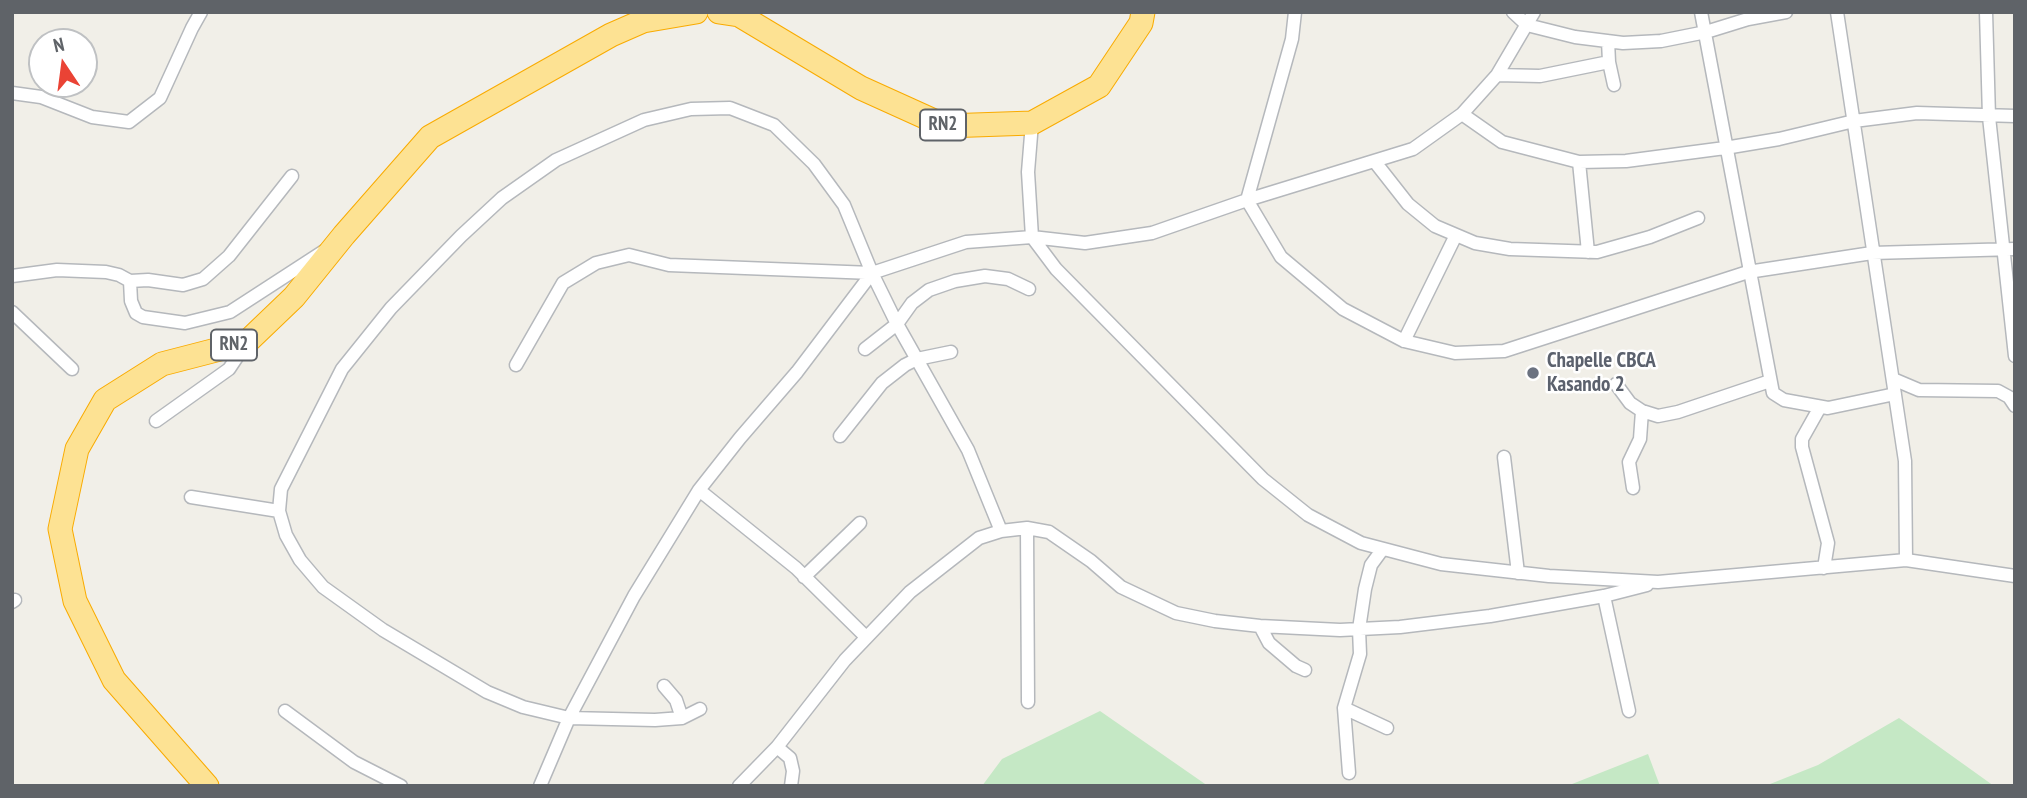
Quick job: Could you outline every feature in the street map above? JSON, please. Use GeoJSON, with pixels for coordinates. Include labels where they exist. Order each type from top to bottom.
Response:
{"type":"FeatureCollection","features":[{"type":"Feature","properties":{"kind":"highway","name":"RN2"},"geometry":{"type":"LineString","coordinates":[[207,786],[114,680],[75,601],[60,529],[77,449],[105,400],[162,364],[247,342],[294,297],[344,235],[430,138],[641,17],[696,12]]}},
{"type":"Feature","properties":{"kind":"highway","name":"RN2"},"geometry":{"type":"LineString","coordinates":[[732,13],[861,88],[945,126],[1032,123],[1098,86],[1141,23],[1143,12]]}},
{"type":"Feature","properties":{"kind":"street"},"geometry":{"type":"LineString","coordinates":[[12,93],[41,97],[92,117],[129,122],[160,98],[191,27],[201,12]]}},
{"type":"Feature","properties":{"kind":"street"},"geometry":{"type":"LineString","coordinates":[[1295,12],[1292,39],[1247,200],[1282,257],[1343,309],[1404,341],[1455,353],[1503,351],[1748,272],[1872,253],[2008,249]]}},
{"type":"Feature","properties":{"kind":"street"},"geometry":{"type":"LineString","coordinates":[[1513,12],[1527,24],[1575,37],[1623,43],[1661,41],[1786,12]]}},
{"type":"Feature","properties":{"kind":"street"},"geometry":{"type":"LineString","coordinates":[[516,365],[563,283],[596,263],[629,255],[669,265],[872,273],[966,242],[1032,237],[1085,243],[1152,233],[1247,200],[1413,149],[1462,114],[1497,75],[1534,12]]}},
{"type":"Feature","properties":{"kind":"street"},"geometry":{"type":"LineString","coordinates":[[1700,12],[1706,32],[1748,272],[1773,393],[1784,400],[1828,408],[1895,394]]}},
{"type":"Feature","properties":{"kind":"street"},"geometry":{"type":"LineString","coordinates":[[1837,12],[1905,461],[1906,560]]}},
{"type":"Feature","properties":{"kind":"street"},"geometry":{"type":"LineString","coordinates":[[1986,12],[1989,117],[2008,249],[2015,356]]}},
{"type":"Feature","properties":{"kind":"street"},"geometry":{"type":"LineString","coordinates":[[1608,41],[1614,85]]}},
{"type":"Feature","properties":{"kind":"street"},"geometry":{"type":"LineString","coordinates":[[1497,75],[1539,76],[1609,62]]}},
{"type":"Feature","properties":{"kind":"street"},"geometry":{"type":"LineString","coordinates":[[700,709],[682,718],[637,721],[569,718],[523,707],[487,692],[383,630],[323,587],[300,560],[286,535],[279,511],[281,489],[342,369],[391,308],[461,236],[502,198],[556,160],[644,120],[691,109],[730,108],[774,125],[814,164],[844,205],[897,324],[968,450],[1001,531]]}},
{"type":"Feature","properties":{"kind":"street"},"geometry":{"type":"LineString","coordinates":[[1462,114],[1502,142],[1579,162],[1626,161],[1725,148],[1779,139],[1854,121],[1917,113],[2015,116]]}},
{"type":"Feature","properties":{"kind":"street"},"geometry":{"type":"LineString","coordinates":[[1032,123],[1028,172],[1032,237],[1056,269],[1263,479],[1308,515],[1362,543],[1441,564],[1518,573],[1658,582],[1906,560],[2015,576]]}},
{"type":"Feature","properties":{"kind":"street"},"geometry":{"type":"LineString","coordinates":[[1375,162],[1408,204],[1436,226],[1475,243],[1510,249],[1597,252],[1650,237],[1698,218]]}},
{"type":"Feature","properties":{"kind":"street"},"geometry":{"type":"LineString","coordinates":[[1579,162],[1588,251]]}},
{"type":"Feature","properties":{"kind":"street"},"geometry":{"type":"LineString","coordinates":[[12,276],[57,270],[106,272],[130,281],[149,280],[183,285],[203,279],[229,256],[292,176]]}},
{"type":"Feature","properties":{"kind":"street"},"geometry":{"type":"LineString","coordinates":[[130,281],[131,301],[136,313],[143,317],[185,323],[230,312],[344,235]]}},
{"type":"Feature","properties":{"kind":"street"},"geometry":{"type":"LineString","coordinates":[[1404,341],[1456,235]]}},
{"type":"Feature","properties":{"kind":"street"},"geometry":{"type":"LineString","coordinates":[[540,786],[569,718],[634,596],[699,490],[797,372],[872,273]]}},
{"type":"Feature","properties":{"kind":"street"},"geometry":{"type":"LineString","coordinates":[[866,349],[897,324],[912,303],[929,290],[955,281],[985,276],[1008,279],[1029,289]]}},
{"type":"Feature","properties":{"kind":"street"},"geometry":{"type":"LineString","coordinates":[[12,312],[72,369]]}},
{"type":"Feature","properties":{"kind":"street"},"geometry":{"type":"LineString","coordinates":[[156,421],[229,369],[247,342]]}},
{"type":"Feature","properties":{"kind":"street"},"geometry":{"type":"LineString","coordinates":[[840,436],[882,383],[905,365],[917,359],[951,352]]}},
{"type":"Feature","properties":{"kind":"street"},"geometry":{"type":"LineString","coordinates":[[1893,379],[1919,390],[1998,391],[2009,397],[2015,407]]}},
{"type":"Feature","properties":{"kind":"street"},"geometry":{"type":"LineString","coordinates":[[1616,384],[1630,403],[1642,411],[1658,415],[1678,412],[1770,381]]}},
{"type":"Feature","properties":{"kind":"street"},"geometry":{"type":"LineString","coordinates":[[1820,407],[1802,439],[1802,447],[1828,542],[1824,568]]}},
{"type":"Feature","properties":{"kind":"street"},"geometry":{"type":"LineString","coordinates":[[1633,488],[1629,462],[1640,439],[1642,411]]}},
{"type":"Feature","properties":{"kind":"street"},"geometry":{"type":"LineString","coordinates":[[1504,457],[1518,573]]}},
{"type":"Feature","properties":{"kind":"street"},"geometry":{"type":"LineString","coordinates":[[699,490],[804,577],[865,636]]}},
{"type":"Feature","properties":{"kind":"street"},"geometry":{"type":"LineString","coordinates":[[191,498],[279,511]]}},
{"type":"Feature","properties":{"kind":"street"},"geometry":{"type":"LineString","coordinates":[[804,577],[860,523]]}},
{"type":"Feature","properties":{"kind":"street"},"geometry":{"type":"LineString","coordinates":[[1027,528],[1028,702]]}},
{"type":"Feature","properties":{"kind":"street"},"geometry":{"type":"LineString","coordinates":[[739,786],[777,747],[865,636],[910,592],[979,538],[1001,531],[1027,528],[1049,532],[1091,561],[1121,587],[1176,612],[1215,621],[1260,626],[1359,629],[1490,615],[1604,596],[1658,582]]}},
{"type":"Feature","properties":{"kind":"street"},"geometry":{"type":"LineString","coordinates":[[1349,773],[1344,708],[1360,654],[1359,629],[1371,565],[1382,550]]}},
{"type":"Feature","properties":{"kind":"street"},"geometry":{"type":"LineString","coordinates":[[1604,596],[1629,711]]}},
{"type":"Feature","properties":{"kind":"street"},"geometry":{"type":"LineString","coordinates":[[1260,626],[1269,643],[1296,666],[1305,670]]}},
{"type":"Feature","properties":{"kind":"street"},"geometry":{"type":"LineString","coordinates":[[664,686],[676,700],[682,718]]}},
{"type":"Feature","properties":{"kind":"street"},"geometry":{"type":"LineString","coordinates":[[1344,708],[1387,728]]}},
{"type":"Feature","properties":{"kind":"street"},"geometry":{"type":"LineString","coordinates":[[285,711],[354,762],[401,786]]}},
{"type":"Feature","properties":{"kind":"street"},"geometry":{"type":"LineString","coordinates":[[777,747],[790,758],[793,771],[791,786]]}},
{"type":"Feature","properties":{"kind":"green space"},"geometry":{"type":"Polygon","coordinates":[[[1100,711],[1208,786],[982,786],[1002,759],[1100,711]]]}},
{"type":"Feature","properties":{"kind":"green space"},"geometry":{"type":"Polygon","coordinates":[[[1899,718],[1994,786],[1765,786],[1818,765],[1899,718]]]}},
{"type":"Feature","properties":{"kind":"green space"},"geometry":{"type":"Polygon","coordinates":[[[1648,754],[1660,786],[1567,786],[1648,754]]]}},
{"type":"Feature","properties":{"kind":"place","name":"Chapelle CBCA Kasando 2"},"geometry":{"type":"Point","coordinates":[1533,373]}}]}
